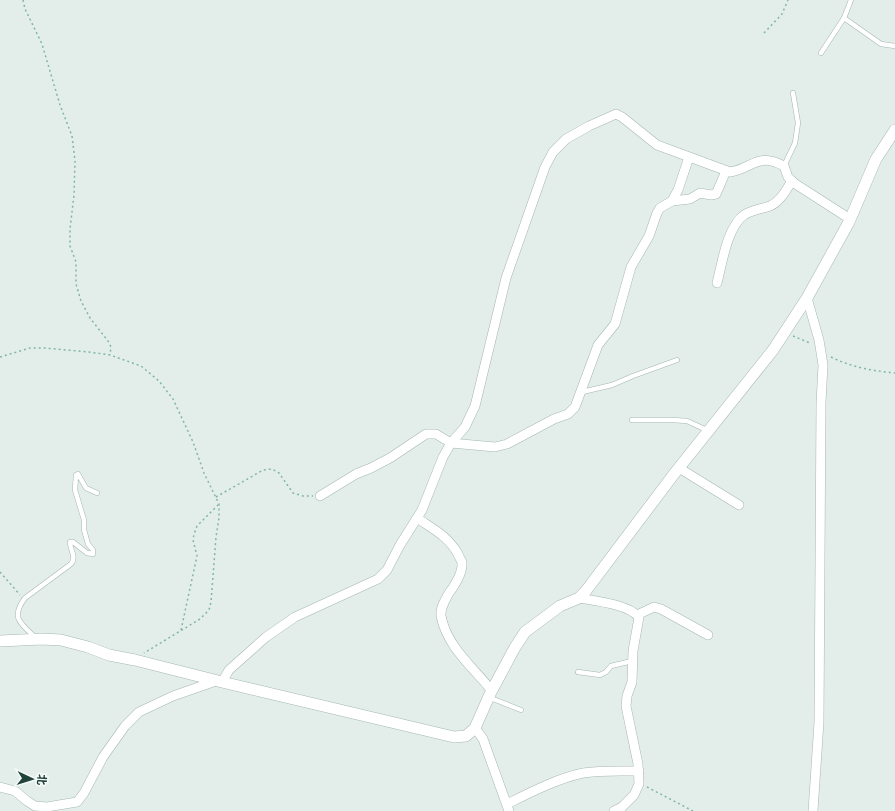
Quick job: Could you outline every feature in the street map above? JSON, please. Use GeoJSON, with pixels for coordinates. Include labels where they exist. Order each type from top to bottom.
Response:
{"type":"FeatureCollection","features":[{"type":"Feature","properties":{"kind":"street"},"geometry":{"type":"LineString","coordinates":[[0,787],[15,790],[35,806],[47,807],[77,802],[84,793],[103,757],[116,738],[125,726],[139,712],[152,704],[172,696],[219,682],[229,670],[266,637],[295,617],[378,579],[387,570],[400,545],[422,510],[443,457],[451,443],[465,426],[475,406],[506,278],[546,167],[553,152],[566,139],[589,126],[616,114],[657,144],[726,171],[737,171],[761,160],[773,160],[784,166],[788,177],[792,181],[850,219]]}},
{"type":"Feature","properties":{"kind":"street"},"geometry":{"type":"LineString","coordinates":[[0,641],[37,639],[61,640],[88,647],[109,655],[219,682],[454,737],[466,736],[475,728],[490,694],[514,649],[525,632],[560,606],[579,598],[585,592],[708,430],[773,350],[807,298],[850,219],[876,159],[895,130]]}},
{"type":"Feature","properties":{"kind":"street"},"geometry":{"type":"LineString","coordinates":[[672,201],[678,190],[689,157]]}},
{"type":"Feature","properties":{"kind":"street"},"geometry":{"type":"LineString","coordinates":[[320,496],[356,474],[390,458],[426,434],[436,434],[451,443],[495,447],[507,444],[554,418],[568,414],[575,408],[582,392],[598,344],[615,324],[631,267],[649,236],[660,208],[672,201],[690,199],[700,193],[711,196],[716,194],[726,171]]}},
{"type":"Feature","properties":{"kind":"street"},"geometry":{"type":"LineString","coordinates":[[717,282],[729,238],[736,224],[744,216],[771,205],[781,198],[792,181]]}},
{"type":"Feature","properties":{"kind":"street"},"geometry":{"type":"LineString","coordinates":[[807,298],[820,347],[823,365],[819,722],[813,811]]}},
{"type":"Feature","properties":{"kind":"street"},"geometry":{"type":"LineString","coordinates":[[679,468],[739,504]]}},
{"type":"Feature","properties":{"kind":"street"},"geometry":{"type":"LineString","coordinates":[[417,518],[446,538],[462,561],[461,571],[444,602],[441,614],[445,631],[462,658],[475,670],[490,694]]}},
{"type":"Feature","properties":{"kind":"street"},"geometry":{"type":"LineString","coordinates":[[579,598],[611,604],[635,612],[639,617],[635,634],[632,661],[632,682],[627,696],[626,706],[632,729],[640,784],[634,795],[622,807],[614,811]]}},
{"type":"Feature","properties":{"kind":"street"},"geometry":{"type":"LineString","coordinates":[[637,615],[654,607],[661,609],[708,635]]}},
{"type":"Feature","properties":{"kind":"street"},"geometry":{"type":"LineString","coordinates":[[475,728],[483,739],[508,807],[549,784],[583,774],[611,770],[639,772]]}},
{"type":"Feature","properties":{"kind":"lane"},"geometry":{"type":"LineString","coordinates":[[821,53],[844,18],[851,0]]}},
{"type":"Feature","properties":{"kind":"lane"},"geometry":{"type":"LineString","coordinates":[[844,18],[881,44],[895,46]]}},
{"type":"Feature","properties":{"kind":"lane"},"geometry":{"type":"LineString","coordinates":[[784,166],[794,143],[798,123],[793,93]]}},
{"type":"Feature","properties":{"kind":"lane"},"geometry":{"type":"LineString","coordinates":[[582,392],[612,385],[677,360]]}},
{"type":"Feature","properties":{"kind":"lane"},"geometry":{"type":"LineString","coordinates":[[632,420],[687,421],[708,430]]}},
{"type":"Feature","properties":{"kind":"lane"},"geometry":{"type":"LineString","coordinates":[[37,639],[20,622],[17,615],[20,605],[24,599],[71,564],[74,560],[74,554],[70,547],[70,542],[73,542],[87,553],[93,554],[93,550],[88,544],[84,530],[84,520],[75,490],[76,475],[78,474],[86,488],[97,493]]}},
{"type":"Feature","properties":{"kind":"lane"},"geometry":{"type":"LineString","coordinates":[[578,672],[600,675],[606,672],[611,666],[632,661]]}},
{"type":"Feature","properties":{"kind":"lane"},"geometry":{"type":"LineString","coordinates":[[490,694],[521,710]]}},
{"type":"Feature","properties":{"kind":"path"},"geometry":{"type":"LineString","coordinates":[[24,0],[25,9],[42,44],[60,105],[72,136],[75,161],[70,246],[76,262],[76,284],[90,318],[111,347],[110,356]]}},
{"type":"Feature","properties":{"kind":"path"},"geometry":{"type":"LineString","coordinates":[[764,33],[782,14],[788,0]]}},
{"type":"Feature","properties":{"kind":"path"},"geometry":{"type":"LineString","coordinates":[[784,332],[820,347],[829,356],[841,363],[895,373]]}},
{"type":"Feature","properties":{"kind":"path"},"geometry":{"type":"LineString","coordinates":[[0,357],[30,348],[44,348],[89,352],[110,356],[141,366],[159,381],[173,399],[193,442],[204,473],[219,504],[219,518],[209,610],[200,619],[145,652],[138,661]]}},
{"type":"Feature","properties":{"kind":"path"},"geometry":{"type":"LineString","coordinates":[[216,497],[263,470],[272,469],[279,473],[293,492],[303,496],[320,496]]}},
{"type":"Feature","properties":{"kind":"path"},"geometry":{"type":"LineString","coordinates":[[181,630],[197,556],[193,540],[194,534],[198,526],[219,504]]}},
{"type":"Feature","properties":{"kind":"path"},"geometry":{"type":"LineString","coordinates":[[0,572],[24,599]]}},
{"type":"Feature","properties":{"kind":"path"},"geometry":{"type":"LineString","coordinates":[[640,784],[693,811]]}}]}
